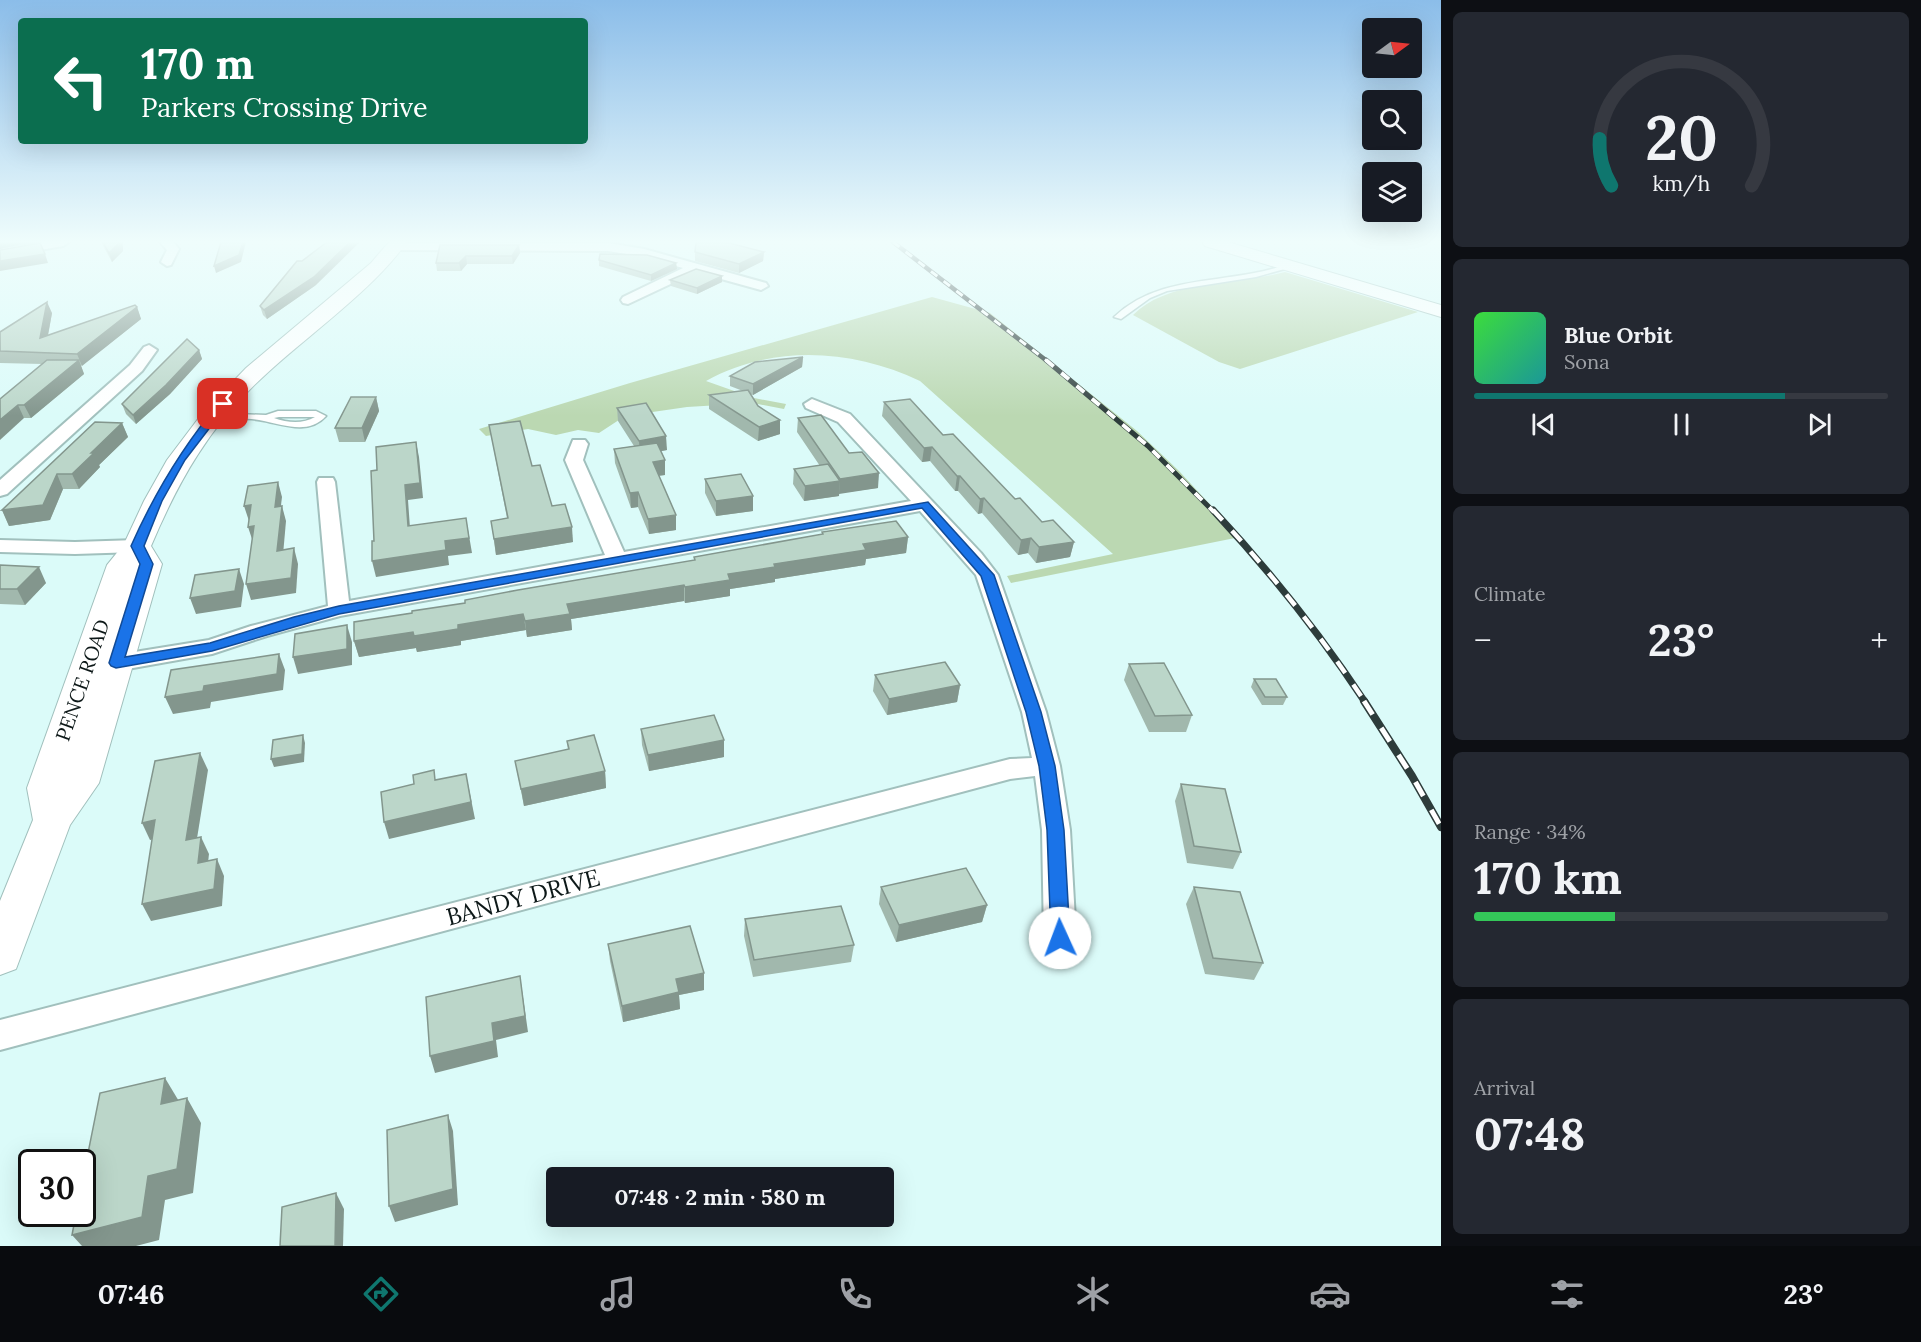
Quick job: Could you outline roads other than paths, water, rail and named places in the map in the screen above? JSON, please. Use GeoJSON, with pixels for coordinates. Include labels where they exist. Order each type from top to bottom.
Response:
{"type":"FeatureCollection","features":[{"type":"Feature","properties":{"kind":"street","name":"PENCE ROAD"},"geometry":{"type":"LineString","coordinates":[[52,820],[46,788],[122,565],[138,546],[157,501],[180,460],[212,416],[254,373],[341,300]]}},
{"type":"Feature","properties":{"kind":"street"},"geometry":{"type":"LineString","coordinates":[[1402,300],[1441,312]]}},
{"type":"Feature","properties":{"kind":"street"},"geometry":{"type":"LineString","coordinates":[[0,490],[136,368],[149,350]]}},
{"type":"Feature","properties":{"kind":"street"},"geometry":{"type":"LineString","coordinates":[[812,405],[844,418],[987,575],[1034,712],[1047,766],[1056,830],[1060,938]]}},
{"type":"Feature","properties":{"kind":"street"},"geometry":{"type":"LineString","coordinates":[[579,444],[574,460],[617,559]]}},
{"type":"Feature","properties":{"kind":"street"},"geometry":{"type":"LineString","coordinates":[[326,482],[339,610]]}},
{"type":"Feature","properties":{"kind":"street"},"geometry":{"type":"LineString","coordinates":[[116,663],[212,647],[339,610],[924,504]]}},
{"type":"Feature","properties":{"kind":"street"},"geometry":{"type":"LineString","coordinates":[[0,546],[138,546]]}},
{"type":"Feature","properties":{"kind":"street","name":"PENCE ROAD"},"geometry":{"type":"LineString","coordinates":[[0,956],[52,820],[80,783],[147,564],[138,546]]}},
{"type":"Feature","properties":{"kind":"street","name":"BANDY DRIVE"},"geometry":{"type":"LineString","coordinates":[[0,1035],[1010,769],[1047,766]]}},
{"type":"Feature","properties":{"kind":"lane"},"geometry":{"type":"LineString","coordinates":[[1118,316],[1141,300]]}},
{"type":"Feature","properties":{"kind":"lane"},"geometry":{"type":"LineString","coordinates":[[212,416],[267,418],[278,414],[321,416],[318,420],[308,423],[273,423],[267,418]]}},
{"type":"Feature","properties":{"kind":"railway"},"geometry":{"type":"LineString","coordinates":[[968,300],[1047,361]]}},
{"type":"Feature","properties":{"kind":"railway"},"geometry":{"type":"LineString","coordinates":[[1046,360],[1148,446],[1214,512]]}},
{"type":"Feature","properties":{"kind":"railway"},"geometry":{"type":"LineString","coordinates":[[1213,510],[1293,603],[1365,702]]}},
{"type":"Feature","properties":{"kind":"railway"},"geometry":{"type":"LineString","coordinates":[[1364,701],[1412,776],[1441,827]]}}]}
